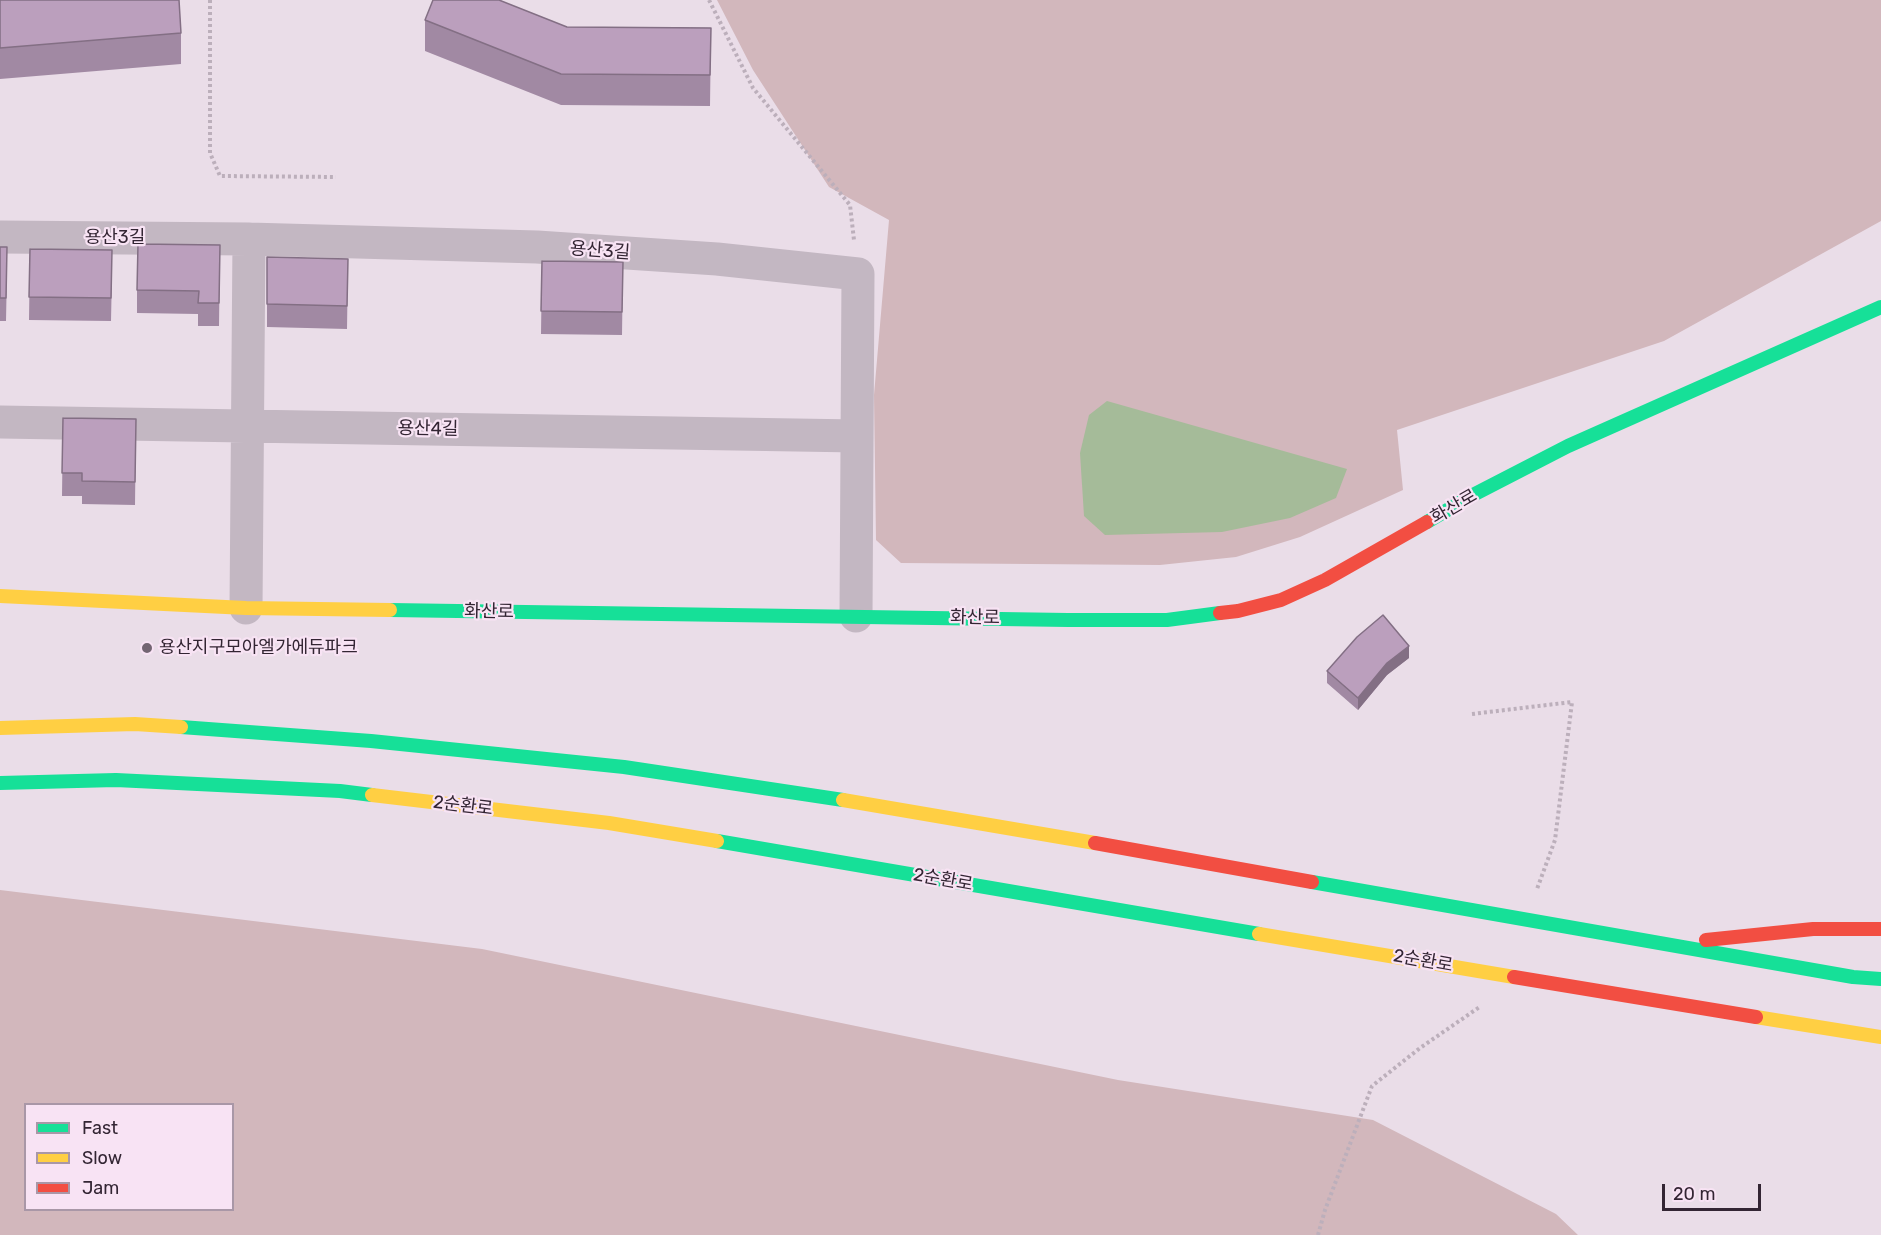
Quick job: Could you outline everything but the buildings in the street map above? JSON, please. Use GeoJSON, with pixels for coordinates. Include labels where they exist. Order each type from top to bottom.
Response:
{"type":"FeatureCollection","features":[{"type":"Feature","properties":{"kind":"main road","name":"화산로"},"geometry":{"type":"LineString","coordinates":[[0,596],[246,608],[1167,620],[1238,611],[1281,600],[1324,580],[1471,496],[1568,446],[1881,307]]}},
{"type":"Feature","properties":{"kind":"main road"},"geometry":{"type":"LineString","coordinates":[[0,728],[135,724],[371,741],[624,767],[906,809],[1666,945],[1853,977],[1881,979]]}},
{"type":"Feature","properties":{"kind":"main road","name":"2순환로"},"geometry":{"type":"LineString","coordinates":[[0,783],[116,780],[340,791],[609,824],[1881,1037]]}},
{"type":"Feature","properties":{"kind":"main road"},"geometry":{"type":"LineString","coordinates":[[1666,945],[1813,929],[1881,929]]}},
{"type":"Feature","properties":{"kind":"street","name":"용산3길"},"geometry":{"type":"LineString","coordinates":[[0,237],[249,238],[537,247],[717,259],[858,274]]}},
{"type":"Feature","properties":{"kind":"street"},"geometry":{"type":"LineString","coordinates":[[246,608],[249,238]]}},
{"type":"Feature","properties":{"kind":"street"},"geometry":{"type":"LineString","coordinates":[[856,616],[858,274]]}},
{"type":"Feature","properties":{"kind":"street","name":"용산4길"},"geometry":{"type":"LineString","coordinates":[[0,422],[857,436]]}},
{"type":"Feature","properties":{"kind":"path"},"geometry":{"type":"LineString","coordinates":[[210,0],[210,153],[220,176],[336,177]]}},
{"type":"Feature","properties":{"kind":"path"},"geometry":{"type":"LineString","coordinates":[[709,0],[753,88],[850,205],[858,274]]}},
{"type":"Feature","properties":{"kind":"shaded area"},"geometry":{"type":"Polygon","coordinates":[[[717,0],[1881,0],[1881,221],[1664,341],[1397,430],[1403,490],[1300,537],[1236,557],[1160,565],[901,563],[876,540],[874,395],[889,220],[829,187],[753,70],[717,0]]]}},
{"type":"Feature","properties":{"kind":"shaded area"},"geometry":{"type":"Polygon","coordinates":[[[1107,401],[1347,469],[1336,498],[1290,518],[1222,532],[1105,535],[1084,516],[1080,453],[1089,415],[1107,401]]]}},
{"type":"Feature","properties":{"kind":"shaded area"},"geometry":{"type":"Polygon","coordinates":[[[0,890],[482,949],[1118,1080],[1373,1120],[1556,1214],[1578,1235],[0,1235],[0,890]]]}},
{"type":"Feature","properties":{"kind":"traffic: fast"},"geometry":{"type":"LineString","coordinates":[[1427,522],[1471,496],[1568,446],[1881,307]]}},
{"type":"Feature","properties":{"kind":"traffic: fast"},"geometry":{"type":"LineString","coordinates":[[390,610],[1068,620],[1167,620],[1220,613]]}},
{"type":"Feature","properties":{"kind":"traffic: fast"},"geometry":{"type":"LineString","coordinates":[[181,727],[371,741],[624,767],[843,800]]}},
{"type":"Feature","properties":{"kind":"traffic: fast"},"geometry":{"type":"LineString","coordinates":[[0,783],[116,780],[340,791],[372,795]]}},
{"type":"Feature","properties":{"kind":"traffic: fast"},"geometry":{"type":"LineString","coordinates":[[717,841],[1259,934]]}},
{"type":"Feature","properties":{"kind":"traffic: fast"},"geometry":{"type":"LineString","coordinates":[[1312,882],[1853,977],[1881,979]]}},
{"type":"Feature","properties":{"kind":"traffic: slow"},"geometry":{"type":"LineString","coordinates":[[0,596],[246,608],[390,610]]}},
{"type":"Feature","properties":{"kind":"traffic: slow"},"geometry":{"type":"LineString","coordinates":[[0,728],[135,724],[181,727]]}},
{"type":"Feature","properties":{"kind":"traffic: slow"},"geometry":{"type":"LineString","coordinates":[[372,795],[609,823],[717,841]]}},
{"type":"Feature","properties":{"kind":"traffic: slow"},"geometry":{"type":"LineString","coordinates":[[843,800],[1095,843]]}},
{"type":"Feature","properties":{"kind":"traffic: slow"},"geometry":{"type":"LineString","coordinates":[[1259,934],[1514,977]]}},
{"type":"Feature","properties":{"kind":"traffic: slow"},"geometry":{"type":"LineString","coordinates":[[1756,1017],[1881,1037]]}},
{"type":"Feature","properties":{"kind":"traffic: jam"},"geometry":{"type":"LineString","coordinates":[[1220,613],[1281,600],[1325,580],[1427,522]]}},
{"type":"Feature","properties":{"kind":"traffic: jam"},"geometry":{"type":"LineString","coordinates":[[1095,843],[1312,882]]}},
{"type":"Feature","properties":{"kind":"traffic: jam"},"geometry":{"type":"LineString","coordinates":[[1706,940],[1813,929],[1881,929]]}},
{"type":"Feature","properties":{"kind":"traffic: jam"},"geometry":{"type":"LineString","coordinates":[[1514,977],[1756,1017]]}},
{"type":"Feature","properties":{"kind":"place","name":"용산지구모아엘가에듀파크"},"geometry":{"type":"Point","coordinates":[147,648]}}]}
